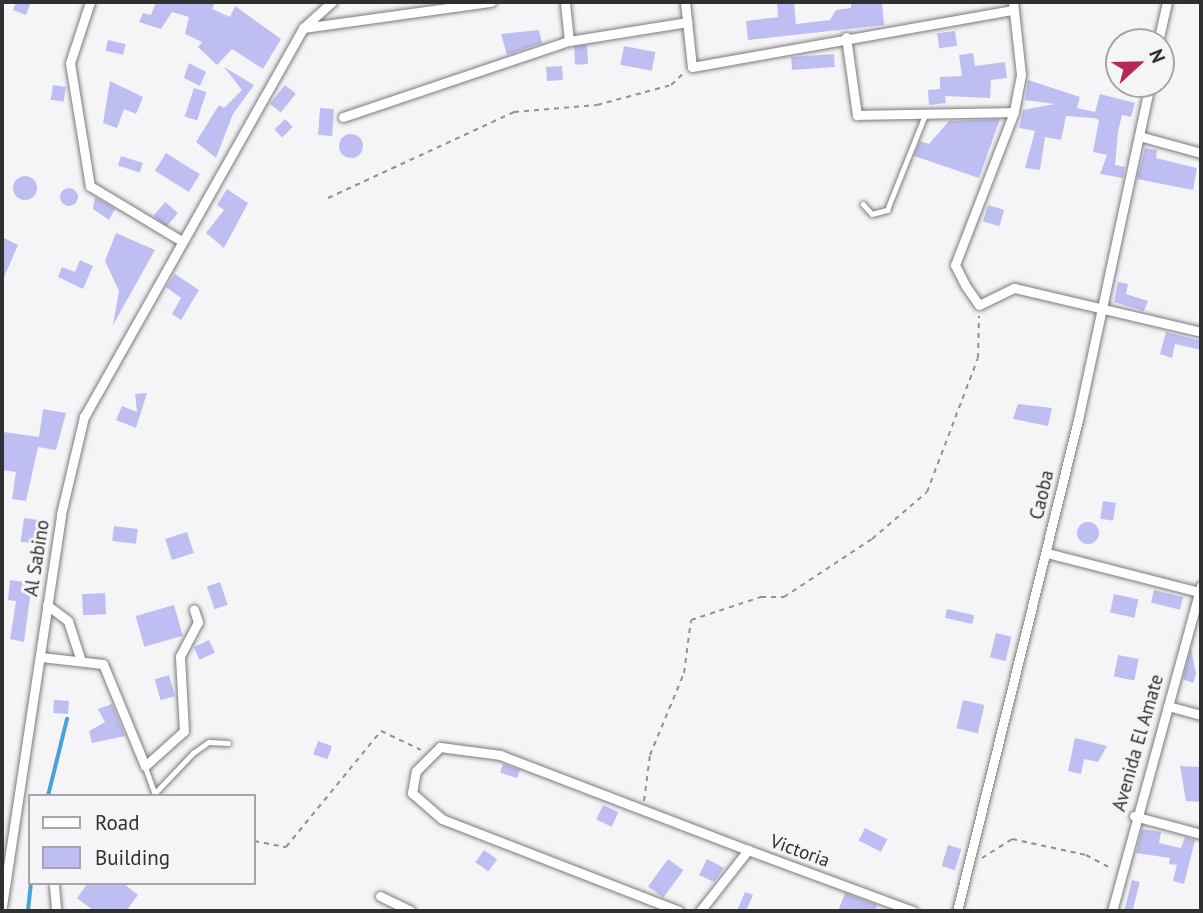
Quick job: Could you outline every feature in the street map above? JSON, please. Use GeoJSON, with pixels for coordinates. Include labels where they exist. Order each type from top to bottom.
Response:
{"type":"FeatureCollection","features":[{"type":"Feature","properties":{"kind":"street"},"geometry":{"type":"LineString","coordinates":[[90,2],[70,63],[90,186],[180,240]]}},
{"type":"Feature","properties":{"kind":"street","name":"Al Sabino"},"geometry":{"type":"LineString","coordinates":[[2,906],[47,606],[84,417],[180,240],[303,29],[332,2]]}},
{"type":"Feature","properties":{"kind":"street"},"geometry":{"type":"LineString","coordinates":[[303,29],[491,2]]}},
{"type":"Feature","properties":{"kind":"street"},"geometry":{"type":"LineString","coordinates":[[565,2],[569,41]]}},
{"type":"Feature","properties":{"kind":"street"},"geometry":{"type":"LineString","coordinates":[[685,2],[692,67],[1013,6],[1021,75],[1014,112],[955,265],[979,305],[1014,288],[1102,311],[1201,332]]}},
{"type":"Feature","properties":{"kind":"street"},"geometry":{"type":"LineString","coordinates":[[1161,28],[1167,2]]}},
{"type":"Feature","properties":{"kind":"street"},"geometry":{"type":"LineString","coordinates":[[344,117],[569,41],[687,22]]}},
{"type":"Feature","properties":{"kind":"street"},"geometry":{"type":"LineString","coordinates":[[846,37],[856,115],[1014,112]]}},
{"type":"Feature","properties":{"kind":"street","name":"Caoba"},"geometry":{"type":"LineString","coordinates":[[957,911],[1047,554],[1147,98]]}},
{"type":"Feature","properties":{"kind":"street"},"geometry":{"type":"LineString","coordinates":[[1139,136],[1201,153]]}},
{"type":"Feature","properties":{"kind":"street"},"geometry":{"type":"LineString","coordinates":[[1047,554],[1200,589]]}},
{"type":"Feature","properties":{"kind":"street","name":"Avenida El Amate"},"geometry":{"type":"LineString","coordinates":[[1112,911],[1134,816],[1200,589]]}},
{"type":"Feature","properties":{"kind":"street"},"geometry":{"type":"LineString","coordinates":[[47,606],[68,621],[80,657]]}},
{"type":"Feature","properties":{"kind":"street"},"geometry":{"type":"LineString","coordinates":[[41,657],[80,657],[109,672],[145,765],[184,731],[180,656],[198,622],[194,610]]}},
{"type":"Feature","properties":{"kind":"street"},"geometry":{"type":"LineString","coordinates":[[1168,706],[1201,715]]}},
{"type":"Feature","properties":{"kind":"street"},"geometry":{"type":"LineString","coordinates":[[679,911],[442,819],[412,793],[411,781],[429,754],[440,747],[500,755],[748,850]]}},
{"type":"Feature","properties":{"kind":"street"},"geometry":{"type":"LineString","coordinates":[[1134,816],[1201,834]]}},
{"type":"Feature","properties":{"kind":"street","name":"Victoria"},"geometry":{"type":"LineString","coordinates":[[700,911],[748,850],[913,911]]}},
{"type":"Feature","properties":{"kind":"street"},"geometry":{"type":"LineString","coordinates":[[54,886],[56,911]]}},
{"type":"Feature","properties":{"kind":"street"},"geometry":{"type":"LineString","coordinates":[[380,896],[411,911]]}},
{"type":"Feature","properties":{"kind":"lane"},"geometry":{"type":"LineString","coordinates":[[863,204],[872,214],[887,210],[925,114]]}},
{"type":"Feature","properties":{"kind":"lane"},"geometry":{"type":"LineString","coordinates":[[145,765],[155,793],[193,753],[209,742],[228,743]]}},
{"type":"Feature","properties":{"kind":"path"},"geometry":{"type":"LineString","coordinates":[[328,198],[514,112],[597,105],[670,85],[692,67]]}},
{"type":"Feature","properties":{"kind":"path"},"geometry":{"type":"LineString","coordinates":[[643,808],[650,755],[684,673],[691,620],[761,597],[784,597],[872,539],[927,492],[978,358],[979,305]]}},
{"type":"Feature","properties":{"kind":"path"},"geometry":{"type":"LineString","coordinates":[[256,841],[286,847],[381,731],[429,754]]}},
{"type":"Feature","properties":{"kind":"path"},"geometry":{"type":"LineString","coordinates":[[969,868],[1012,839],[1086,855],[1122,875]]}},
{"type":"Feature","properties":{"kind":"building"},"geometry":{"type":"Polygon","coordinates":[[[16,2],[31,2],[26,15],[13,10],[16,2]]]}},
{"type":"Feature","properties":{"kind":"building"},"geometry":{"type":"Polygon","coordinates":[[[156,2],[215,2],[212,9],[230,17],[235,6],[281,39],[263,69],[232,49],[217,65],[198,47],[202,42],[185,34],[189,17],[172,12],[161,29],[139,22],[143,13],[151,15],[156,2]]]}},
{"type":"Feature","properties":{"kind":"building"},"geometry":{"type":"Polygon","coordinates":[[[777,2],[794,2],[796,24],[830,20],[836,10],[851,8],[851,2],[882,2],[884,25],[748,40],[746,21],[778,17],[777,2]]]}},
{"type":"Feature","properties":{"kind":"building"},"geometry":{"type":"Polygon","coordinates":[[[539,30],[542,43],[507,55],[501,34],[539,30]]]}},
{"type":"Feature","properties":{"kind":"building"},"geometry":{"type":"Polygon","coordinates":[[[955,31],[957,46],[939,48],[937,34],[955,31]]]}},
{"type":"Feature","properties":{"kind":"building"},"geometry":{"type":"Polygon","coordinates":[[[108,40],[126,44],[123,55],[106,51],[108,40]]]}},
{"type":"Feature","properties":{"kind":"building"},"geometry":{"type":"Polygon","coordinates":[[[587,45],[588,64],[575,65],[574,46],[587,45]]]}},
{"type":"Feature","properties":{"kind":"building"},"geometry":{"type":"Polygon","coordinates":[[[624,46],[655,52],[652,71],[620,65],[624,46]]]}},
{"type":"Feature","properties":{"kind":"building"},"geometry":{"type":"Polygon","coordinates":[[[973,53],[975,66],[1005,62],[1007,78],[991,80],[990,98],[945,96],[946,103],[929,105],[928,90],[940,89],[940,77],[962,76],[959,55],[973,53]]]}},
{"type":"Feature","properties":{"kind":"building"},"geometry":{"type":"Polygon","coordinates":[[[834,54],[835,67],[792,70],[791,57],[834,54]]]}},
{"type":"Feature","properties":{"kind":"building"},"geometry":{"type":"Polygon","coordinates":[[[189,63],[206,72],[200,86],[184,78],[189,63]]]}},
{"type":"Feature","properties":{"kind":"building"},"geometry":{"type":"Polygon","coordinates":[[[562,66],[563,80],[547,81],[546,67],[562,66]]]}},
{"type":"Feature","properties":{"kind":"building"},"geometry":{"type":"Polygon","coordinates":[[[224,67],[254,85],[233,114],[216,158],[196,142],[219,105],[224,108],[242,90],[224,67]]]}},
{"type":"Feature","properties":{"kind":"building"},"geometry":{"type":"Polygon","coordinates":[[[1028,80],[1080,97],[1077,108],[1095,112],[1100,94],[1105,95],[1105,98],[1135,103],[1131,117],[1122,115],[1118,132],[1115,165],[1125,167],[1123,178],[1100,174],[1107,155],[1093,152],[1099,120],[1094,118],[1066,116],[1061,140],[1045,137],[1040,170],[1025,168],[1035,131],[1019,128],[1023,110],[1055,104],[1025,100],[1028,80]]]}},
{"type":"Feature","properties":{"kind":"building"},"geometry":{"type":"Polygon","coordinates":[[[110,81],[143,97],[136,114],[124,109],[117,128],[103,123],[110,81]]]}},
{"type":"Feature","properties":{"kind":"building"},"geometry":{"type":"Polygon","coordinates":[[[53,85],[66,87],[63,102],[51,100],[53,85]]]}},
{"type":"Feature","properties":{"kind":"building"},"geometry":{"type":"Polygon","coordinates":[[[285,85],[296,94],[281,112],[270,104],[285,85]]]}},
{"type":"Feature","properties":{"kind":"building"},"geometry":{"type":"Polygon","coordinates":[[[194,88],[206,92],[197,121],[185,117],[194,88]]]}},
{"type":"Feature","properties":{"kind":"building"},"geometry":{"type":"Polygon","coordinates":[[[320,108],[334,109],[332,136],[318,135],[320,108]]]}},
{"type":"Feature","properties":{"kind":"building"},"geometry":{"type":"Polygon","coordinates":[[[285,119],[293,127],[282,137],[274,130],[285,119]]]}},
{"type":"Feature","properties":{"kind":"building"},"geometry":{"type":"Polygon","coordinates":[[[1000,119],[979,178],[914,156],[920,141],[929,144],[949,121],[1000,119]]]}},
{"type":"Feature","properties":{"kind":"building"},"geometry":{"type":"Polygon","coordinates":[[[351,134],[360,137],[363,146],[360,155],[351,158],[342,155],[339,146],[342,137],[351,134]]]}},
{"type":"Feature","properties":{"kind":"building"},"geometry":{"type":"Polygon","coordinates":[[[1145,148],[1157,150],[1156,158],[1197,168],[1193,190],[1137,179],[1145,148]]]}},
{"type":"Feature","properties":{"kind":"building"},"geometry":{"type":"Polygon","coordinates":[[[166,153],[200,174],[189,192],[155,171],[166,153]]]}},
{"type":"Feature","properties":{"kind":"building"},"geometry":{"type":"Polygon","coordinates":[[[121,156],[143,163],[140,173],[118,166],[121,156]]]}},
{"type":"Feature","properties":{"kind":"building"},"geometry":{"type":"Polygon","coordinates":[[[25,176],[34,179],[37,188],[34,197],[25,200],[16,197],[13,188],[16,179],[25,176]]]}},
{"type":"Feature","properties":{"kind":"building"},"geometry":{"type":"Polygon","coordinates":[[[69,188],[75,191],[78,197],[75,203],[69,206],[63,203],[60,197],[63,191],[69,188]]]}},
{"type":"Feature","properties":{"kind":"building"},"geometry":{"type":"Polygon","coordinates":[[[227,189],[248,203],[224,248],[206,233],[224,210],[217,205],[227,189]]]}},
{"type":"Feature","properties":{"kind":"building"},"geometry":{"type":"Polygon","coordinates":[[[95,197],[115,209],[109,220],[93,209],[95,197]]]}},
{"type":"Feature","properties":{"kind":"building"},"geometry":{"type":"Polygon","coordinates":[[[165,202],[178,213],[166,227],[153,216],[165,202]]]}},
{"type":"Feature","properties":{"kind":"building"},"geometry":{"type":"Polygon","coordinates":[[[988,205],[1004,210],[999,226],[983,221],[988,205]]]}},
{"type":"Feature","properties":{"kind":"building"},"geometry":{"type":"Polygon","coordinates":[[[116,233],[155,250],[113,325],[119,291],[105,261],[116,233]]]}},
{"type":"Feature","properties":{"kind":"building"},"geometry":{"type":"Polygon","coordinates":[[[2,237],[18,245],[2,282],[2,237]]]}},
{"type":"Feature","properties":{"kind":"building"},"geometry":{"type":"Polygon","coordinates":[[[80,260],[93,266],[83,289],[58,277],[62,267],[75,272],[80,260]]]}},
{"type":"Feature","properties":{"kind":"building"},"geometry":{"type":"Polygon","coordinates":[[[175,274],[199,290],[181,320],[172,314],[181,298],[166,287],[175,274]]]}},
{"type":"Feature","properties":{"kind":"building"},"geometry":{"type":"Polygon","coordinates":[[[1118,282],[1128,284],[1126,294],[1148,301],[1144,311],[1114,302],[1118,282]]]}},
{"type":"Feature","properties":{"kind":"building"},"geometry":{"type":"Polygon","coordinates":[[[1166,332],[1201,341],[1201,350],[1175,344],[1172,358],[1160,354],[1166,332]]]}},
{"type":"Feature","properties":{"kind":"building"},"geometry":{"type":"Polygon","coordinates":[[[147,393],[136,428],[116,420],[122,406],[137,412],[135,394],[147,393]]]}},
{"type":"Feature","properties":{"kind":"building"},"geometry":{"type":"Polygon","coordinates":[[[1018,404],[1052,408],[1048,426],[1013,419],[1018,404]]]}},
{"type":"Feature","properties":{"kind":"building"},"geometry":{"type":"Polygon","coordinates":[[[43,409],[66,413],[56,450],[38,447],[26,501],[12,499],[16,472],[2,470],[4,432],[39,437],[43,409]]]}},
{"type":"Feature","properties":{"kind":"building"},"geometry":{"type":"Polygon","coordinates":[[[1103,501],[1116,503],[1113,521],[1100,519],[1103,501]]]}},
{"type":"Feature","properties":{"kind":"building"},"geometry":{"type":"Polygon","coordinates":[[[24,518],[39,520],[36,544],[21,542],[24,518]]]}},
{"type":"Feature","properties":{"kind":"building"},"geometry":{"type":"Polygon","coordinates":[[[1088,522],[1096,525],[1099,533],[1096,541],[1088,544],[1080,541],[1077,533],[1080,525],[1088,522]]]}},
{"type":"Feature","properties":{"kind":"building"},"geometry":{"type":"Polygon","coordinates":[[[114,526],[138,529],[136,544],[112,541],[114,526]]]}},
{"type":"Feature","properties":{"kind":"building"},"geometry":{"type":"Polygon","coordinates":[[[187,532],[194,553],[172,560],[165,539],[187,532]]]}},
{"type":"Feature","properties":{"kind":"building"},"geometry":{"type":"Polygon","coordinates":[[[10,580],[32,583],[24,642],[10,639],[16,601],[8,600],[10,580]]]}},
{"type":"Feature","properties":{"kind":"building"},"geometry":{"type":"Polygon","coordinates":[[[220,582],[228,605],[215,609],[207,587],[220,582]]]}},
{"type":"Feature","properties":{"kind":"building"},"geometry":{"type":"Polygon","coordinates":[[[1154,590],[1183,597],[1180,610],[1151,603],[1154,590]]]}},
{"type":"Feature","properties":{"kind":"building"},"geometry":{"type":"Polygon","coordinates":[[[105,593],[106,614],[83,615],[82,594],[105,593]]]}},
{"type":"Feature","properties":{"kind":"building"},"geometry":{"type":"Polygon","coordinates":[[[1114,594],[1138,599],[1135,618],[1110,613],[1114,594]]]}},
{"type":"Feature","properties":{"kind":"building"},"geometry":{"type":"Polygon","coordinates":[[[174,605],[183,636],[144,647],[136,616],[174,605]]]}},
{"type":"Feature","properties":{"kind":"building"},"geometry":{"type":"Polygon","coordinates":[[[947,609],[974,615],[972,624],[945,618],[947,609]]]}},
{"type":"Feature","properties":{"kind":"building"},"geometry":{"type":"Polygon","coordinates":[[[996,633],[1012,637],[1005,661],[990,657],[996,633]]]}},
{"type":"Feature","properties":{"kind":"building"},"geometry":{"type":"Polygon","coordinates":[[[209,640],[215,653],[200,660],[194,647],[209,640]]]}},
{"type":"Feature","properties":{"kind":"building"},"geometry":{"type":"Polygon","coordinates":[[[1191,648],[1196,674],[1193,683],[1183,679],[1191,648]]]}},
{"type":"Feature","properties":{"kind":"building"},"geometry":{"type":"Polygon","coordinates":[[[1118,655],[1139,659],[1134,681],[1114,677],[1118,655]]]}},
{"type":"Feature","properties":{"kind":"building"},"geometry":{"type":"Polygon","coordinates":[[[169,675],[175,696],[161,700],[155,679],[169,675]]]}},
{"type":"Feature","properties":{"kind":"building"},"geometry":{"type":"Polygon","coordinates":[[[54,700],[69,701],[68,714],[53,713],[54,700]]]}},
{"type":"Feature","properties":{"kind":"building"},"geometry":{"type":"Polygon","coordinates":[[[963,700],[984,705],[978,733],[956,728],[963,700]]]}},
{"type":"Feature","properties":{"kind":"building"},"geometry":{"type":"Polygon","coordinates":[[[112,704],[125,736],[92,743],[89,731],[105,722],[98,709],[112,704]]]}},
{"type":"Feature","properties":{"kind":"building"},"geometry":{"type":"Polygon","coordinates":[[[1075,738],[1107,746],[1098,762],[1084,759],[1081,774],[1068,771],[1075,738]]]}},
{"type":"Feature","properties":{"kind":"building"},"geometry":{"type":"Polygon","coordinates":[[[318,741],[332,746],[327,759],[313,754],[318,741]]]}},
{"type":"Feature","properties":{"kind":"building"},"geometry":{"type":"Polygon","coordinates":[[[503,764],[520,770],[517,778],[500,773],[503,764]]]}},
{"type":"Feature","properties":{"kind":"building"},"geometry":{"type":"Polygon","coordinates":[[[1180,766],[1201,767],[1201,802],[1186,801],[1180,766]]]}},
{"type":"Feature","properties":{"kind":"building"},"geometry":{"type":"Polygon","coordinates":[[[603,805],[618,812],[612,827],[596,820],[603,805]]]}},
{"type":"Feature","properties":{"kind":"building"},"geometry":{"type":"Polygon","coordinates":[[[865,828],[887,839],[881,852],[859,840],[865,828]]]}},
{"type":"Feature","properties":{"kind":"building"},"geometry":{"type":"Polygon","coordinates":[[[1142,829],[1161,832],[1159,843],[1181,848],[1185,837],[1195,840],[1184,884],[1173,881],[1177,865],[1169,864],[1170,858],[1136,853],[1142,829]]]}},
{"type":"Feature","properties":{"kind":"building"},"geometry":{"type":"Polygon","coordinates":[[[948,845],[961,849],[955,870],[942,866],[948,845]]]}},
{"type":"Feature","properties":{"kind":"building"},"geometry":{"type":"Polygon","coordinates":[[[484,850],[497,859],[489,871],[475,862],[484,850]]]}},
{"type":"Feature","properties":{"kind":"building"},"geometry":{"type":"Polygon","coordinates":[[[668,859],[683,870],[663,898],[648,887],[668,859]]]}},
{"type":"Feature","properties":{"kind":"building"},"geometry":{"type":"Polygon","coordinates":[[[707,859],[724,868],[714,882],[699,875],[707,859]]]}},
{"type":"Feature","properties":{"kind":"building"},"geometry":{"type":"Polygon","coordinates":[[[1132,880],[1140,882],[1133,911],[1124,911],[1132,880]]]}},
{"type":"Feature","properties":{"kind":"building"},"geometry":{"type":"Polygon","coordinates":[[[87,885],[126,885],[138,895],[126,911],[94,911],[77,898],[87,885]]]}},
{"type":"Feature","properties":{"kind":"building"},"geometry":{"type":"Polygon","coordinates":[[[745,892],[753,895],[746,911],[737,911],[745,892]]]}},
{"type":"Feature","properties":{"kind":"building"},"geometry":{"type":"Polygon","coordinates":[[[845,893],[877,905],[875,911],[838,911],[845,893]]]}},
{"type":"Feature","properties":{"kind":"waterway"},"geometry":{"type":"LineString","coordinates":[[48,794],[67,719]]}},
{"type":"Feature","properties":{"kind":"waterway"},"geometry":{"type":"LineString","coordinates":[[28,911],[31,885]]}}]}
